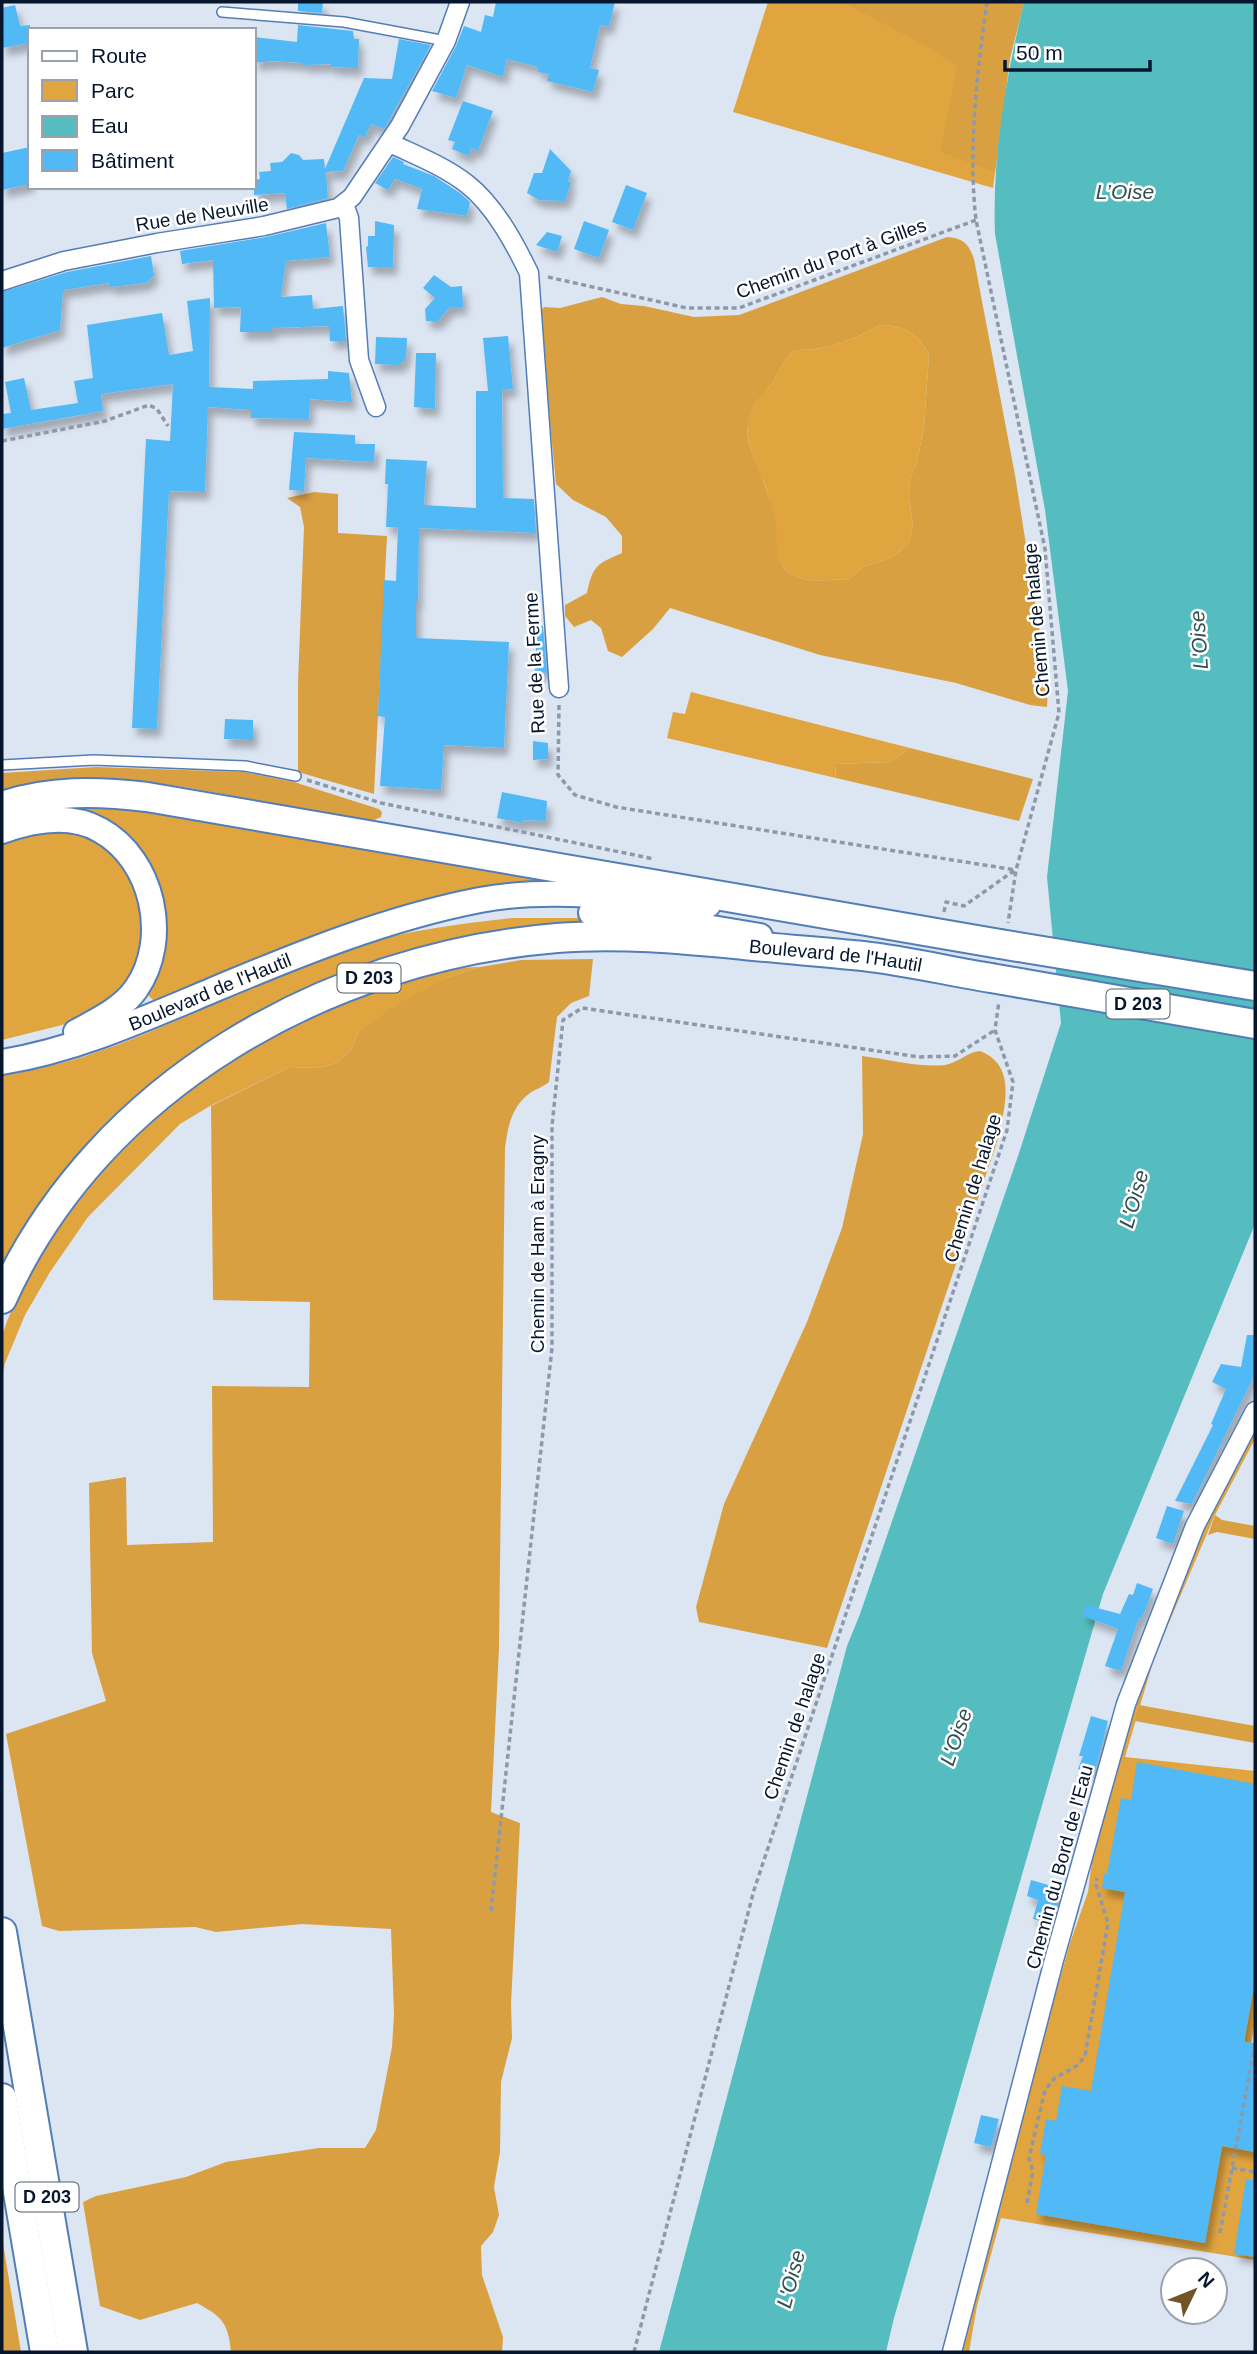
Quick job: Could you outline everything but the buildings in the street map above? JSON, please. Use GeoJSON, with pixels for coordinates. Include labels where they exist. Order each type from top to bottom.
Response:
{"type":"FeatureCollection","features":[{"type":"Feature","properties":{"kind":"main road"},"geometry":{"type":"LineString","coordinates":[[2,806],[34,797],[71,792],[109,792],[147,797],[822,914]]}},
{"type":"Feature","properties":{"kind":"main road"},"geometry":{"type":"LineString","coordinates":[[2,831],[29,822],[60,820],[73,821],[100,830],[121,846],[137,865],[147,887],[154,926],[147,968],[142,980],[127,1000],[63,1038],[5,1061]]}},
{"type":"Feature","properties":{"kind":"main road","name":"Boulevard de l'Hautil"},"geometry":{"type":"LineString","coordinates":[[5,1061],[86,1041],[331,942],[482,900],[563,894],[822,914],[1004,936],[1255,986]]}},
{"type":"Feature","properties":{"kind":"main road","name":"Boulevard de l'Hautil"},"geometry":{"type":"LineString","coordinates":[[416,917],[553,910],[694,924],[996,985],[1255,1024]]}},
{"type":"Feature","properties":{"kind":"main road","name":"D 203"},"geometry":{"type":"LineString","coordinates":[[2,1299],[28,1247],[67,1191],[95,1157],[144,1107],[239,1039],[285,1014],[361,981],[442,957],[557,938],[659,936],[865,957]]}},
{"type":"Feature","properties":{"kind":"main road","name":"D 203"},"geometry":{"type":"LineString","coordinates":[[2,1932],[73,2352]]}},
{"type":"Feature","properties":{"kind":"main road","name":"D 203"},"geometry":{"type":"LineString","coordinates":[[2,2098],[45,2352]]}},
{"type":"Feature","properties":{"kind":"street"},"geometry":{"type":"LineString","coordinates":[[376,407],[359,360],[349,218],[344,204],[352,197],[390,143],[446,41],[460,2]]}},
{"type":"Feature","properties":{"kind":"street","name":"Rue de la Ferme"},"geometry":{"type":"LineString","coordinates":[[390,143],[452,173],[469,185],[498,219],[529,273],[559,688]]}},
{"type":"Feature","properties":{"kind":"street","name":"Rue de Neuville"},"geometry":{"type":"LineString","coordinates":[[2,281],[64,261],[264,226],[329,212],[344,204]]}},
{"type":"Feature","properties":{"kind":"street","name":"Chemin du Bord de l'Eau"},"geometry":{"type":"LineString","coordinates":[[952,2352],[1054,1960],[1126,1704],[1195,1526],[1255,1411]]}},
{"type":"Feature","properties":{"kind":"lane"},"geometry":{"type":"LineString","coordinates":[[222,12],[344,22],[446,41]]}},
{"type":"Feature","properties":{"kind":"lane"},"geometry":{"type":"LineString","coordinates":[[2,765],[94,760],[245,766],[296,776]]}},
{"type":"Feature","properties":{"kind":"path","name":"Chemin de halage"},"geometry":{"type":"LineString","coordinates":[[986,2],[978,68],[973,194],[976,220],[1045,549],[1059,713],[1016,870],[1004,936]]}},
{"type":"Feature","properties":{"kind":"path","name":"Chemin du Port à Gilles"},"geometry":{"type":"LineString","coordinates":[[529,273],[687,308],[739,308],[976,220]]}},
{"type":"Feature","properties":{"kind":"path"},"geometry":{"type":"LineString","coordinates":[[2,441],[105,421],[149,405],[158,409],[168,426]]}},
{"type":"Feature","properties":{"kind":"path","name":"Rue de la Ferme"},"geometry":{"type":"LineString","coordinates":[[559,688],[558,775],[575,795],[616,807],[1016,870]]}},
{"type":"Feature","properties":{"kind":"path"},"geometry":{"type":"LineString","coordinates":[[296,776],[381,803],[663,860]]}},
{"type":"Feature","properties":{"kind":"path"},"geometry":{"type":"LineString","coordinates":[[942,917],[946,902],[964,906],[1016,870]]}},
{"type":"Feature","properties":{"kind":"path","name":"Chemin de halage"},"geometry":{"type":"LineString","coordinates":[[634,2352],[754,1890],[1007,1130],[1013,1082],[995,1030],[996,985]]}},
{"type":"Feature","properties":{"kind":"path","name":"Chemin de Ham à Eragny"},"geometry":{"type":"LineString","coordinates":[[491,1911],[552,1348],[552,1126],[563,1020],[582,1008],[919,1057],[955,1056],[995,1030]]}},
{"type":"Feature","properties":{"kind":"path"},"geometry":{"type":"LineString","coordinates":[[1027,2203],[1033,2171],[1029,2158],[1045,2090],[1055,2078],[1078,2066],[1085,2056],[1108,1923],[1097,1885],[1100,1867]]}},
{"type":"Feature","properties":{"kind":"path"},"geometry":{"type":"LineString","coordinates":[[1220,2233],[1255,2044]]}},
{"type":"Feature","properties":{"kind":"path"},"geometry":{"type":"LineString","coordinates":[[1231,2168],[1255,2172]]}},
{"type":"Feature","properties":{"kind":"green space"},"geometry":{"type":"Polygon","coordinates":[[[768,2],[1024,2],[1010,58],[993,188],[733,112],[768,2]]]}},
{"type":"Feature","properties":{"kind":"green space"},"geometry":{"type":"Polygon","coordinates":[[[880,325],[909,332],[929,354],[924,427],[910,479],[909,498],[913,525],[909,543],[893,557],[863,567],[848,580],[800,578],[786,570],[777,556],[770,503],[748,438],[752,411],[760,396],[795,350],[818,349],[839,344],[880,325]]]}},
{"type":"Feature","properties":{"kind":"green space"},"geometry":{"type":"Polygon","coordinates":[[[691,692],[910,748],[890,762],[835,764],[836,778],[667,738],[673,712],[685,714],[691,692]]]}},
{"type":"Feature","properties":{"kind":"green space"},"geometry":{"type":"Polygon","coordinates":[[[105,802],[562,879],[561,887],[414,904],[299,942],[154,1001],[146,993],[156,882],[54,804],[105,802]]]}},
{"type":"Feature","properties":{"kind":"green space"},"geometry":{"type":"Polygon","coordinates":[[[56,830],[77,833],[98,842],[120,861],[137,888],[144,935],[135,969],[118,997],[70,1023],[2,1040],[2,842],[56,830]]]}},
{"type":"Feature","properties":{"kind":"green space"},"geometry":{"type":"Polygon","coordinates":[[[513,918],[592,918],[594,927],[239,1025],[175,1067],[119,1114],[54,1186],[29,1221],[2,1268],[2,1075],[48,1066],[138,1037],[268,980],[356,946],[454,925],[513,918]]]}},
{"type":"Feature","properties":{"kind":"green space"},"geometry":{"type":"Polygon","coordinates":[[[480,967],[449,977],[359,1031],[351,1050],[337,1063],[318,1068],[290,1067],[210,1106],[180,1124],[88,1217],[50,1272],[25,1315],[2,1376],[1,1348],[4,1331],[16,1300],[37,1262],[81,1198],[134,1140],[163,1113],[224,1066],[299,1023],[413,979],[439,972],[480,967]]]}},
{"type":"Feature","properties":{"kind":"green space"},"geometry":{"type":"Polygon","coordinates":[[[1255,1424],[1255,1439],[1215,1515],[1155,1655],[1125,1757],[1255,1771],[1255,2021],[1244,2086],[1252,2087],[1255,2072],[1255,2260],[1001,2218],[977,2306],[969,2352],[959,2352],[1041,2046],[1070,1943],[1088,1892],[1096,1830],[1125,1729],[1203,1521],[1255,1424]],[[1245,2037],[1093,2083],[1233,2107],[1245,2037]]]}},
{"type":"Feature","properties":{"kind":"shaded area"},"geometry":{"type":"Polygon","coordinates":[[[842,2],[1024,2],[1010,58],[995,172],[940,152],[957,67],[927,47],[842,2]]]}},
{"type":"Feature","properties":{"kind":"shaded area"},"geometry":{"type":"Polygon","coordinates":[[[947,237],[961,240],[970,249],[1015,475],[1048,684],[1047,707],[1030,705],[956,683],[820,655],[670,608],[653,629],[622,657],[608,651],[601,628],[591,620],[574,627],[565,616],[565,605],[587,593],[591,576],[597,567],[622,553],[622,536],[606,517],[573,500],[556,484],[539,312],[544,307],[560,308],[602,297],[621,304],[694,317],[739,315],[947,237]],[[880,325],[849,340],[828,346],[795,350],[758,400],[750,416],[748,440],[773,513],[779,559],[786,570],[800,578],[848,580],[863,567],[893,557],[909,543],[913,525],[909,498],[910,479],[924,427],[929,354],[915,336],[888,325],[880,325]]]}},
{"type":"Feature","properties":{"kind":"shaded area"},"geometry":{"type":"Polygon","coordinates":[[[314,492],[338,494],[338,533],[387,536],[374,794],[298,772],[298,683],[304,527],[300,507],[287,498],[314,492]]]}},
{"type":"Feature","properties":{"kind":"shaded area"},"geometry":{"type":"Polygon","coordinates":[[[910,748],[1033,779],[1019,821],[836,778],[835,764],[890,762],[910,748]]]}},
{"type":"Feature","properties":{"kind":"shaded area"},"geometry":{"type":"Polygon","coordinates":[[[96,767],[244,772],[294,782],[382,812],[381,817],[372,821],[172,785],[115,779],[59,780],[2,793],[2,773],[96,767]]]}},
{"type":"Feature","properties":{"kind":"shaded area"},"geometry":{"type":"Polygon","coordinates":[[[593,959],[589,996],[571,1003],[557,1017],[549,1082],[530,1093],[518,1105],[509,1125],[505,1148],[499,1648],[491,1812],[520,1823],[511,2004],[512,2038],[501,2082],[500,2152],[494,2187],[499,2215],[493,2232],[481,2246],[482,2275],[503,2337],[502,2352],[231,2352],[226,2327],[212,2312],[197,2303],[140,2320],[100,2306],[83,2202],[96,2196],[186,2177],[226,2162],[319,2148],[365,2148],[376,2130],[392,2047],[394,2015],[391,1929],[302,1924],[216,1932],[195,1927],[59,1931],[42,1926],[6,1734],[106,1701],[92,1653],[89,1483],[126,1477],[127,1545],[213,1542],[212,1386],[309,1387],[310,1302],[213,1300],[211,1106],[290,1067],[318,1068],[337,1063],[351,1050],[359,1031],[402,1001],[449,977],[480,967],[521,960],[593,959]]]}},
{"type":"Feature","properties":{"kind":"shaded area"},"geometry":{"type":"Polygon","coordinates":[[[980,1051],[992,1058],[1004,1079],[1005,1106],[996,1145],[827,1648],[699,1622],[696,1607],[724,1504],[807,1322],[842,1228],[863,1134],[862,1056],[935,1066],[950,1064],[980,1051]]]}},
{"type":"Feature","properties":{"kind":"shaded area"},"geometry":{"type":"Polygon","coordinates":[[[1215,1515],[1222,1520],[1255,1526],[1255,1539],[1217,1532],[1208,1535],[1215,1515]]]}},
{"type":"Feature","properties":{"kind":"shaded area"},"geometry":{"type":"Polygon","coordinates":[[[1139,1705],[1255,1726],[1255,1743],[1135,1721],[1139,1705]]]}},
{"type":"Feature","properties":{"kind":"shaded area"},"geometry":{"type":"Polygon","coordinates":[[[2,2237],[21,2352],[2,2352],[2,2237]]]}},
{"type":"Feature","properties":{"kind":"water","name":"L’Oise"},"geometry":{"type":"Polygon","coordinates":[[[1024,2],[1255,2],[1255,1224],[1103,1594],[886,2352],[659,2352],[847,1646],[1019,1153],[1061,1023],[1047,877],[1068,691],[1045,510],[995,234],[998,146],[1011,59],[1024,2]]]}},
{"type":"Feature","properties":{"kind":"water label","name":"L'Oise"},"geometry":{"type":"Point","coordinates":[1199,640]}},
{"type":"Feature","properties":{"kind":"water label","name":"L'Oise"},"geometry":{"type":"Point","coordinates":[1134,1199]}},
{"type":"Feature","properties":{"kind":"water label","name":"L'Oise"},"geometry":{"type":"Point","coordinates":[956,1737]}},
{"type":"Feature","properties":{"kind":"water label","name":"L'Oise"},"geometry":{"type":"Point","coordinates":[791,2279]}}]}
